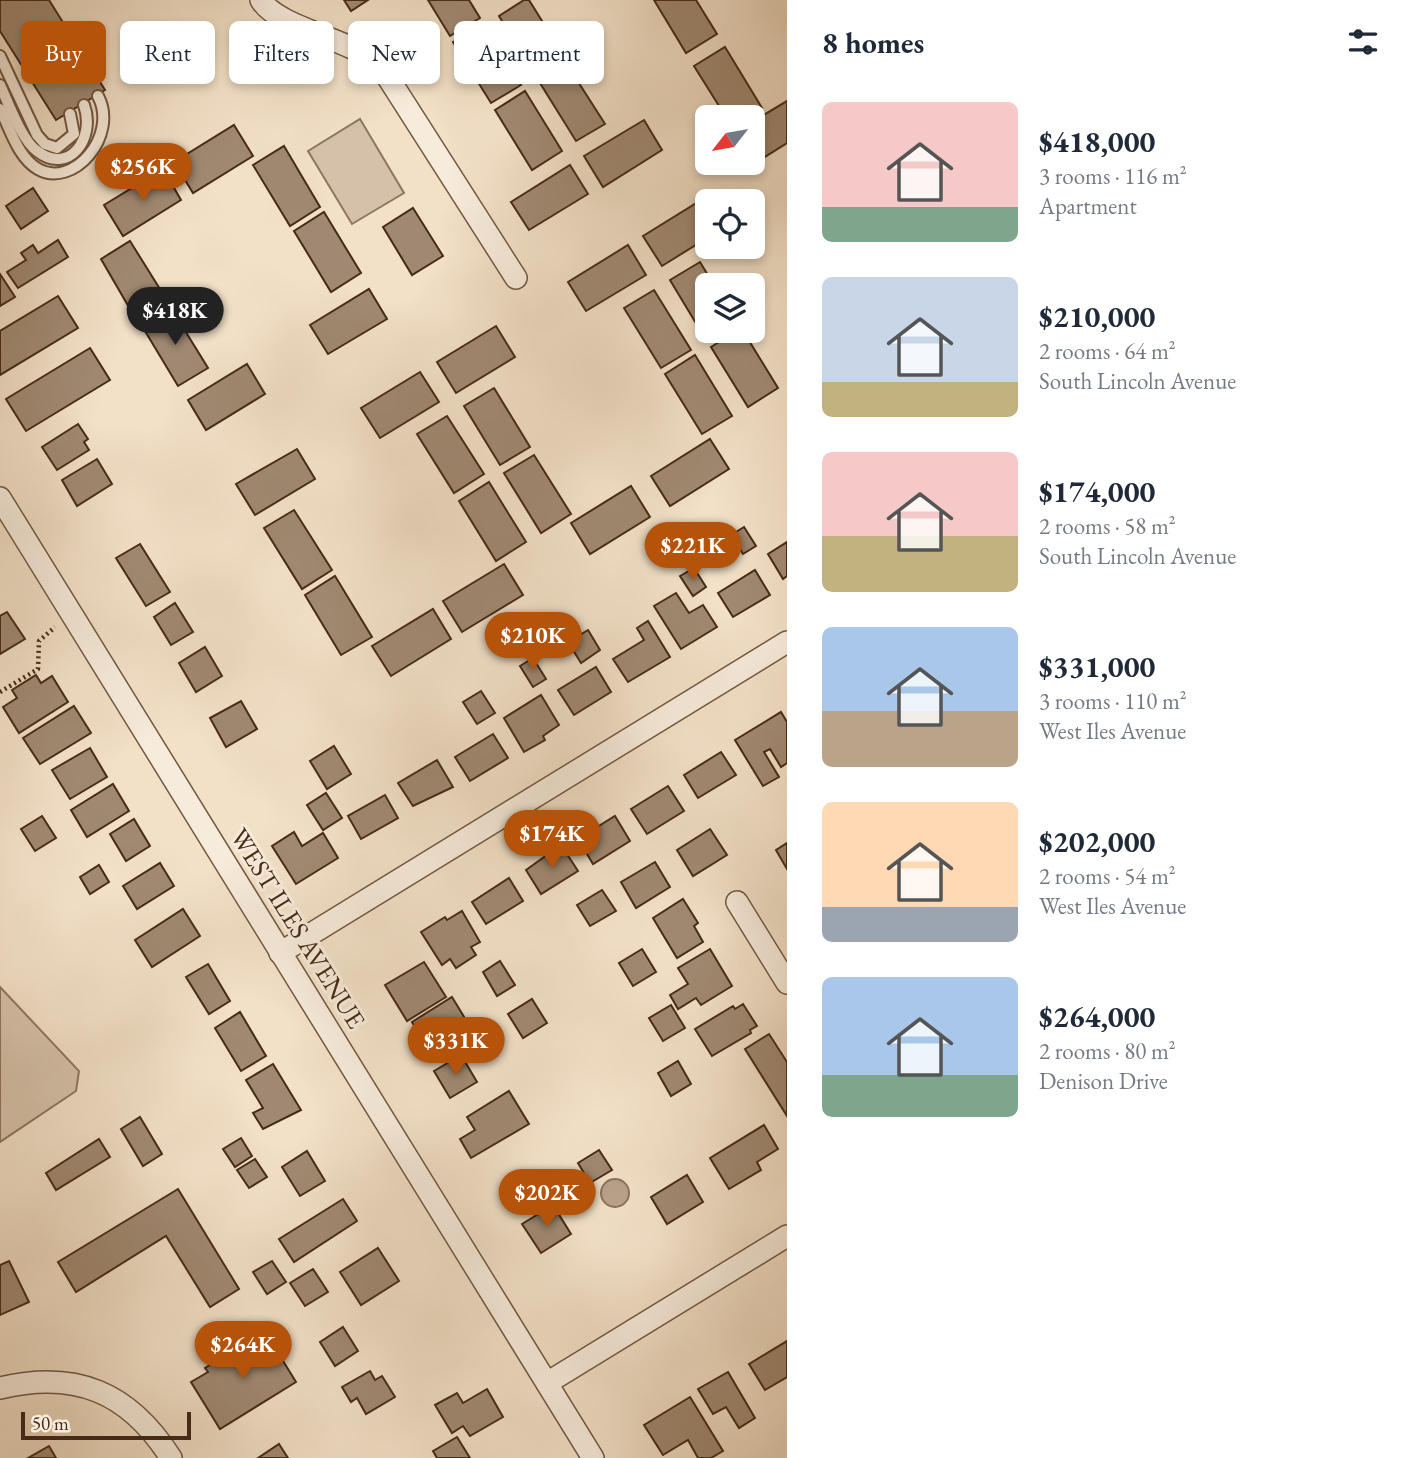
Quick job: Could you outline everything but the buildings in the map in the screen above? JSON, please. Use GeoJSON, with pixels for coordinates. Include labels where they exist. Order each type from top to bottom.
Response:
{"type":"FeatureCollection","features":[{"type":"Feature","properties":{"kind":"street"},"geometry":{"type":"LineString","coordinates":[[261,0],[278,16],[352,46],[380,65],[516,278]]}},
{"type":"Feature","properties":{"kind":"street","name":"WEST ILES AVENUE"},"geometry":{"type":"LineString","coordinates":[[0,498],[593,1458]]}},
{"type":"Feature","properties":{"kind":"street"},"geometry":{"type":"LineString","coordinates":[[280,953],[787,642]]}},
{"type":"Feature","properties":{"kind":"street"},"geometry":{"type":"LineString","coordinates":[[737,902],[787,983]]}},
{"type":"Feature","properties":{"kind":"street"},"geometry":{"type":"LineString","coordinates":[[547,1383],[787,1236]]}},
{"type":"Feature","properties":{"kind":"street"},"geometry":{"type":"LineString","coordinates":[[0,1388],[44,1380],[74,1384],[110,1397],[132,1411],[171,1458]]}},
{"type":"Feature","properties":{"kind":"lane"},"geometry":{"type":"LineString","coordinates":[[0,56],[37,135],[45,144],[57,148],[74,134],[70,114]]}},
{"type":"Feature","properties":{"kind":"lane"},"geometry":{"type":"LineString","coordinates":[[0,85],[35,151],[49,158],[63,158],[76,151],[88,135],[89,118],[84,105]]}},
{"type":"Feature","properties":{"kind":"lane"},"geometry":{"type":"LineString","coordinates":[[0,108],[25,157],[39,170],[55,173],[76,166],[100,142],[104,123],[103,105],[98,96]]}},
{"type":"Feature","properties":{"kind":"path"},"geometry":{"type":"LineString","coordinates":[[0,692],[38,669],[39,641],[43,634],[62,622]]}},
{"type":"Feature","properties":{"kind":"shaded area"},"geometry":{"type":"Polygon","coordinates":[[[360,119],[404,193],[352,224],[308,151],[360,119]]]}},
{"type":"Feature","properties":{"kind":"shaded area"},"geometry":{"type":"Polygon","coordinates":[[[0,987],[79,1071],[76,1091],[0,1142],[0,987]]]}},
{"type":"Feature","properties":{"kind":"shaded area"},"geometry":{"type":"Polygon","coordinates":[[[615,1179],[625,1183],[629,1193],[625,1203],[615,1207],[605,1203],[601,1193],[605,1183],[615,1179]]]}}]}
